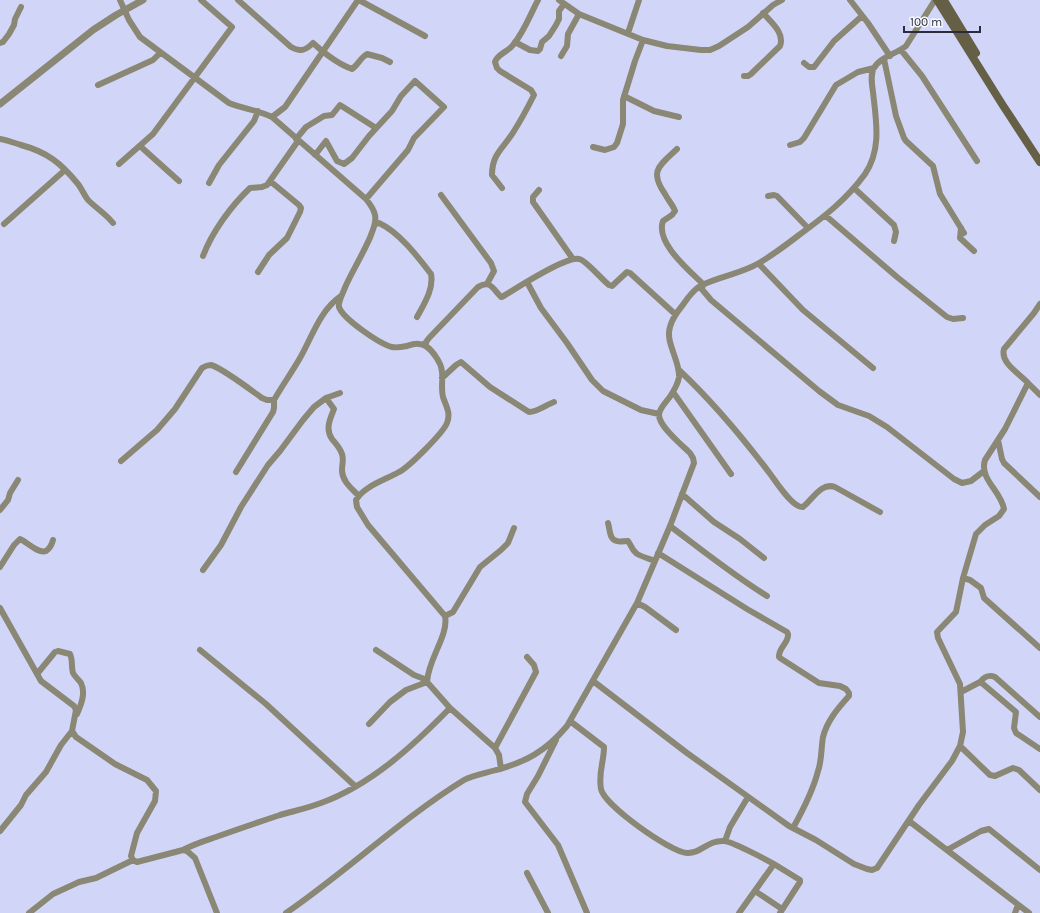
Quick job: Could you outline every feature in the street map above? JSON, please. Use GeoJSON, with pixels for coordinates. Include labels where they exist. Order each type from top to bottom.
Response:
{"type":"FeatureCollection","features":[{"type":"Feature","properties":{"kind":"main road"},"geometry":{"type":"LineString","coordinates":[[936,0],[1040,162]]}},
{"type":"Feature","properties":{"kind":"main road"},"geometry":{"type":"LineString","coordinates":[[944,0],[1008,106],[1040,153]]}},
{"type":"Feature","properties":{"kind":"street"},"geometry":{"type":"LineString","coordinates":[[120,0],[134,30],[140,37],[229,103],[239,107],[263,112],[272,117],[366,199],[372,206],[376,224],[341,296],[339,306],[344,316],[352,323],[383,343],[392,347],[419,344],[426,346],[440,364],[443,372],[442,392],[448,409],[447,423],[444,428],[410,464],[400,472],[364,490],[358,495],[356,500],[356,507],[361,515],[446,616],[445,628],[431,661],[427,681]]}},
{"type":"Feature","properties":{"kind":"street"},"geometry":{"type":"LineString","coordinates":[[0,104],[93,30],[143,0]]}},
{"type":"Feature","properties":{"kind":"street"},"geometry":{"type":"LineString","coordinates":[[119,164],[153,134],[232,27],[201,0]]}},
{"type":"Feature","properties":{"kind":"street"},"geometry":{"type":"LineString","coordinates":[[238,0],[291,47],[297,50],[308,48],[313,43],[323,52],[346,67],[352,69],[361,57],[367,54],[390,62]]}},
{"type":"Feature","properties":{"kind":"street"},"geometry":{"type":"LineString","coordinates":[[272,117],[285,107],[359,0],[425,36]]}},
{"type":"Feature","properties":{"kind":"street"},"geometry":{"type":"LineString","coordinates":[[502,188],[492,175],[494,160],[498,151],[514,132],[534,95],[531,90],[500,71],[495,65],[496,59],[498,56],[509,50],[515,42],[538,0]]}},
{"type":"Feature","properties":{"kind":"street"},"geometry":{"type":"LineString","coordinates":[[628,33],[639,0]]}},
{"type":"Feature","properties":{"kind":"street"},"geometry":{"type":"LineString","coordinates":[[515,42],[530,50],[538,50],[542,42],[549,36],[556,25],[559,19],[559,11],[562,2],[579,14],[643,40],[667,46],[710,50],[742,31],[773,5],[782,0]]}},
{"type":"Feature","properties":{"kind":"street"},"geometry":{"type":"LineString","coordinates":[[850,0],[862,16],[887,58],[896,116],[904,138],[932,166],[940,194],[963,231],[960,238],[974,251]]}},
{"type":"Feature","properties":{"kind":"street"},"geometry":{"type":"LineString","coordinates":[[586,913],[558,845],[524,802],[556,739],[570,720],[637,603],[670,526],[694,463],[690,453],[660,421],[659,414],[661,408],[673,392],[678,382],[678,370],[669,333],[671,323],[675,314],[693,292],[702,286],[744,271],[758,264],[826,216],[854,188],[873,160],[877,141],[872,80],[874,68],[878,63],[901,50],[909,42],[936,0]]}},
{"type":"Feature","properties":{"kind":"street"},"geometry":{"type":"LineString","coordinates":[[0,43],[3,42],[9,34],[21,7]]}},
{"type":"Feature","properties":{"kind":"street"},"geometry":{"type":"LineString","coordinates":[[744,76],[751,74],[780,46],[782,42],[781,35],[763,13]]}},
{"type":"Feature","properties":{"kind":"street"},"geometry":{"type":"LineString","coordinates":[[561,56],[567,46],[568,34],[579,14]]}},
{"type":"Feature","properties":{"kind":"street"},"geometry":{"type":"LineString","coordinates":[[804,63],[809,67],[814,67],[834,41],[862,16]]}},
{"type":"Feature","properties":{"kind":"street"},"geometry":{"type":"LineString","coordinates":[[593,147],[605,150],[614,147],[617,143],[623,124],[622,109],[624,96],[634,61],[643,40]]}},
{"type":"Feature","properties":{"kind":"street"},"geometry":{"type":"LineString","coordinates":[[901,50],[922,76],[977,161]]}},
{"type":"Feature","properties":{"kind":"street"},"geometry":{"type":"LineString","coordinates":[[98,85],[147,63],[157,57],[160,53]]}},
{"type":"Feature","properties":{"kind":"street"},"geometry":{"type":"LineString","coordinates":[[790,145],[800,142],[804,138],[836,85],[858,72],[874,68]]}},
{"type":"Feature","properties":{"kind":"street"},"geometry":{"type":"LineString","coordinates":[[315,155],[326,141],[337,161],[344,164],[352,158],[392,110],[401,96],[415,81],[444,107],[414,138],[408,150],[366,199]]}},
{"type":"Feature","properties":{"kind":"street"},"geometry":{"type":"LineString","coordinates":[[624,96],[654,111],[679,117]]}},
{"type":"Feature","properties":{"kind":"street"},"geometry":{"type":"LineString","coordinates":[[203,256],[215,231],[242,195],[250,188],[267,185],[306,127],[324,116],[332,115],[340,105],[376,128]]}},
{"type":"Feature","properties":{"kind":"street"},"geometry":{"type":"LineString","coordinates":[[209,183],[219,165],[254,121],[258,111]]}},
{"type":"Feature","properties":{"kind":"street"},"geometry":{"type":"LineString","coordinates":[[0,139],[42,152],[50,156],[66,170],[88,199],[113,222]]}},
{"type":"Feature","properties":{"kind":"street"},"geometry":{"type":"LineString","coordinates":[[140,146],[179,181]]}},
{"type":"Feature","properties":{"kind":"street"},"geometry":{"type":"LineString","coordinates":[[677,150],[663,162],[657,175],[658,184],[675,211],[672,215],[663,220],[662,229],[668,245],[674,254],[702,286],[711,300],[827,398],[869,416],[887,427],[960,482],[971,482],[984,471]]}},
{"type":"Feature","properties":{"kind":"street"},"geometry":{"type":"LineString","coordinates":[[4,224],[66,170]]}},
{"type":"Feature","properties":{"kind":"street"},"geometry":{"type":"LineString","coordinates":[[258,272],[269,255],[287,238],[301,208],[270,181]]}},
{"type":"Feature","properties":{"kind":"street"},"geometry":{"type":"LineString","coordinates":[[854,188],[894,225],[896,229],[894,241]]}},
{"type":"Feature","properties":{"kind":"street"},"geometry":{"type":"LineString","coordinates":[[539,190],[533,197],[533,202],[573,259]]}},
{"type":"Feature","properties":{"kind":"street"},"geometry":{"type":"LineString","coordinates":[[426,346],[426,341],[434,332],[478,288],[484,284],[487,284],[494,271],[491,263],[441,195]]}},
{"type":"Feature","properties":{"kind":"street"},"geometry":{"type":"LineString","coordinates":[[768,196],[774,195],[780,198],[808,228]]}},
{"type":"Feature","properties":{"kind":"street"},"geometry":{"type":"LineString","coordinates":[[826,216],[897,278],[947,317],[963,318]]}},
{"type":"Feature","properties":{"kind":"street"},"geometry":{"type":"LineString","coordinates":[[376,224],[379,223],[388,227],[431,274],[432,279],[426,300],[417,317]]}},
{"type":"Feature","properties":{"kind":"street"},"geometry":{"type":"LineString","coordinates":[[487,284],[492,287],[501,297],[558,264],[573,259],[580,259],[611,286],[615,284],[626,272],[630,273],[675,314]]}},
{"type":"Feature","properties":{"kind":"street"},"geometry":{"type":"LineString","coordinates":[[758,264],[803,310],[873,368]]}},
{"type":"Feature","properties":{"kind":"street"},"geometry":{"type":"LineString","coordinates":[[528,282],[541,308],[603,391],[641,410],[659,414]]}},
{"type":"Feature","properties":{"kind":"street"},"geometry":{"type":"LineString","coordinates":[[236,472],[273,412],[274,400],[327,308],[341,296]]}},
{"type":"Feature","properties":{"kind":"street"},"geometry":{"type":"LineString","coordinates":[[1040,304],[1004,349],[1003,354],[1005,361],[1040,395]]}},
{"type":"Feature","properties":{"kind":"street"},"geometry":{"type":"LineString","coordinates":[[1034,313],[1040,317]]}},
{"type":"Feature","properties":{"kind":"street"},"geometry":{"type":"LineString","coordinates":[[442,378],[461,362],[490,387],[528,412],[534,411],[546,404],[554,402]]}},
{"type":"Feature","properties":{"kind":"street"},"geometry":{"type":"LineString","coordinates":[[121,460],[157,430],[175,409],[202,368],[207,366],[211,365],[220,370],[262,398],[274,400]]}},
{"type":"Feature","properties":{"kind":"street"},"geometry":{"type":"LineString","coordinates":[[678,370],[692,382],[728,421],[785,494],[796,505],[801,507],[804,506],[822,488],[830,485],[880,512]]}},
{"type":"Feature","properties":{"kind":"street"},"geometry":{"type":"LineString","coordinates":[[593,681],[687,753],[789,826],[854,864],[866,869],[872,870],[877,868],[952,761],[960,746],[963,732],[960,684],[937,635],[939,629],[956,612],[963,578],[976,534],[985,525],[999,516],[1004,508],[1000,498],[985,474],[983,466],[985,460],[1005,429],[1028,383]]}},
{"type":"Feature","properties":{"kind":"street"},"geometry":{"type":"LineString","coordinates":[[673,392],[731,474]]}},
{"type":"Feature","properties":{"kind":"street"},"geometry":{"type":"LineString","coordinates":[[203,570],[221,545],[241,507],[268,465],[303,420],[314,407],[326,398],[340,394]]}},
{"type":"Feature","properties":{"kind":"street"},"geometry":{"type":"LineString","coordinates":[[326,398],[334,409],[328,423],[328,429],[338,444],[342,454],[344,462],[342,469],[344,480],[358,495]]}},
{"type":"Feature","properties":{"kind":"street"},"geometry":{"type":"LineString","coordinates":[[998,440],[1004,463],[1040,497]]}},
{"type":"Feature","properties":{"kind":"street"},"geometry":{"type":"LineString","coordinates":[[0,510],[8,500],[10,493],[18,480]]}},
{"type":"Feature","properties":{"kind":"street"},"geometry":{"type":"LineString","coordinates":[[682,494],[714,522],[740,539],[764,558]]}},
{"type":"Feature","properties":{"kind":"street"},"geometry":{"type":"LineString","coordinates":[[608,523],[613,540],[618,542],[628,541],[637,554],[646,556],[655,561]]}},
{"type":"Feature","properties":{"kind":"street"},"geometry":{"type":"LineString","coordinates":[[670,526],[717,562],[767,596]]}},
{"type":"Feature","properties":{"kind":"street"},"geometry":{"type":"LineString","coordinates":[[446,616],[453,612],[480,568],[508,543],[514,528]]}},
{"type":"Feature","properties":{"kind":"street"},"geometry":{"type":"LineString","coordinates":[[0,568],[14,544],[20,539],[38,550],[43,551],[48,549],[53,540]]}},
{"type":"Feature","properties":{"kind":"street"},"geometry":{"type":"LineString","coordinates":[[658,553],[746,609],[787,632],[788,639],[778,652],[778,657],[819,683],[840,686],[850,693],[828,724],[824,736],[819,771],[793,828]]}},
{"type":"Feature","properties":{"kind":"street"},"geometry":{"type":"LineString","coordinates":[[963,578],[970,580],[981,588],[984,598],[1040,648]]}},
{"type":"Feature","properties":{"kind":"street"},"geometry":{"type":"LineString","coordinates":[[637,603],[645,607],[676,630]]}},
{"type":"Feature","properties":{"kind":"street"},"geometry":{"type":"LineString","coordinates":[[0,608],[41,681],[74,706],[76,710],[76,717]]}},
{"type":"Feature","properties":{"kind":"street"},"geometry":{"type":"LineString","coordinates":[[200,650],[266,704],[315,751],[355,786]]}},
{"type":"Feature","properties":{"kind":"street"},"geometry":{"type":"LineString","coordinates":[[376,650],[414,675],[427,681],[450,708],[495,748],[499,755],[501,769]]}},
{"type":"Feature","properties":{"kind":"street"},"geometry":{"type":"LineString","coordinates":[[0,831],[21,805],[26,795],[46,772],[72,730],[82,701],[82,688],[80,682],[74,674],[70,654],[58,651],[55,652],[37,674]]}},
{"type":"Feature","properties":{"kind":"street"},"geometry":{"type":"LineString","coordinates":[[495,748],[536,672],[534,665],[527,657]]}},
{"type":"Feature","properties":{"kind":"street"},"geometry":{"type":"LineString","coordinates":[[961,692],[980,682],[986,676],[995,677],[1040,717]]}},
{"type":"Feature","properties":{"kind":"street"},"geometry":{"type":"LineString","coordinates":[[369,724],[390,702],[406,690],[427,681]]}},
{"type":"Feature","properties":{"kind":"street"},"geometry":{"type":"LineString","coordinates":[[980,682],[1016,712],[1014,728],[1016,733],[1040,749]]}},
{"type":"Feature","properties":{"kind":"street"},"geometry":{"type":"LineString","coordinates":[[29,913],[53,894],[80,882],[96,878],[133,860],[137,862],[182,850],[196,843],[335,798],[387,766],[428,730],[450,708]]}},
{"type":"Feature","properties":{"kind":"street"},"geometry":{"type":"LineString","coordinates":[[570,720],[604,747],[604,756],[600,773],[601,789],[604,796],[612,804],[664,844],[684,853],[692,853],[710,843],[725,841],[774,864],[800,880],[781,911],[756,891]]}},
{"type":"Feature","properties":{"kind":"street"},"geometry":{"type":"LineString","coordinates":[[72,730],[76,737],[115,764],[147,780],[156,791],[155,801],[135,838],[131,856],[133,860]]}},
{"type":"Feature","properties":{"kind":"street"},"geometry":{"type":"LineString","coordinates":[[286,913],[427,806],[466,779],[516,765],[538,754],[556,739]]}},
{"type":"Feature","properties":{"kind":"street"},"geometry":{"type":"LineString","coordinates":[[960,746],[990,775],[996,776],[1013,768],[1018,770],[1040,790]]}},
{"type":"Feature","properties":{"kind":"street"},"geometry":{"type":"LineString","coordinates":[[725,841],[730,827],[748,796]]}},
{"type":"Feature","properties":{"kind":"street"},"geometry":{"type":"LineString","coordinates":[[909,821],[1029,913]]}},
{"type":"Feature","properties":{"kind":"street"},"geometry":{"type":"LineString","coordinates":[[947,850],[981,831],[989,829],[1040,870]]}},
{"type":"Feature","properties":{"kind":"street"},"geometry":{"type":"LineString","coordinates":[[182,850],[187,851],[195,858],[217,913]]}},
{"type":"Feature","properties":{"kind":"street"},"geometry":{"type":"LineString","coordinates":[[739,913],[774,864]]}},
{"type":"Feature","properties":{"kind":"street"},"geometry":{"type":"LineString","coordinates":[[528,873],[548,913]]}},
{"type":"Feature","properties":{"kind":"street"},"geometry":{"type":"LineString","coordinates":[[1015,913],[1018,905]]}}]}
